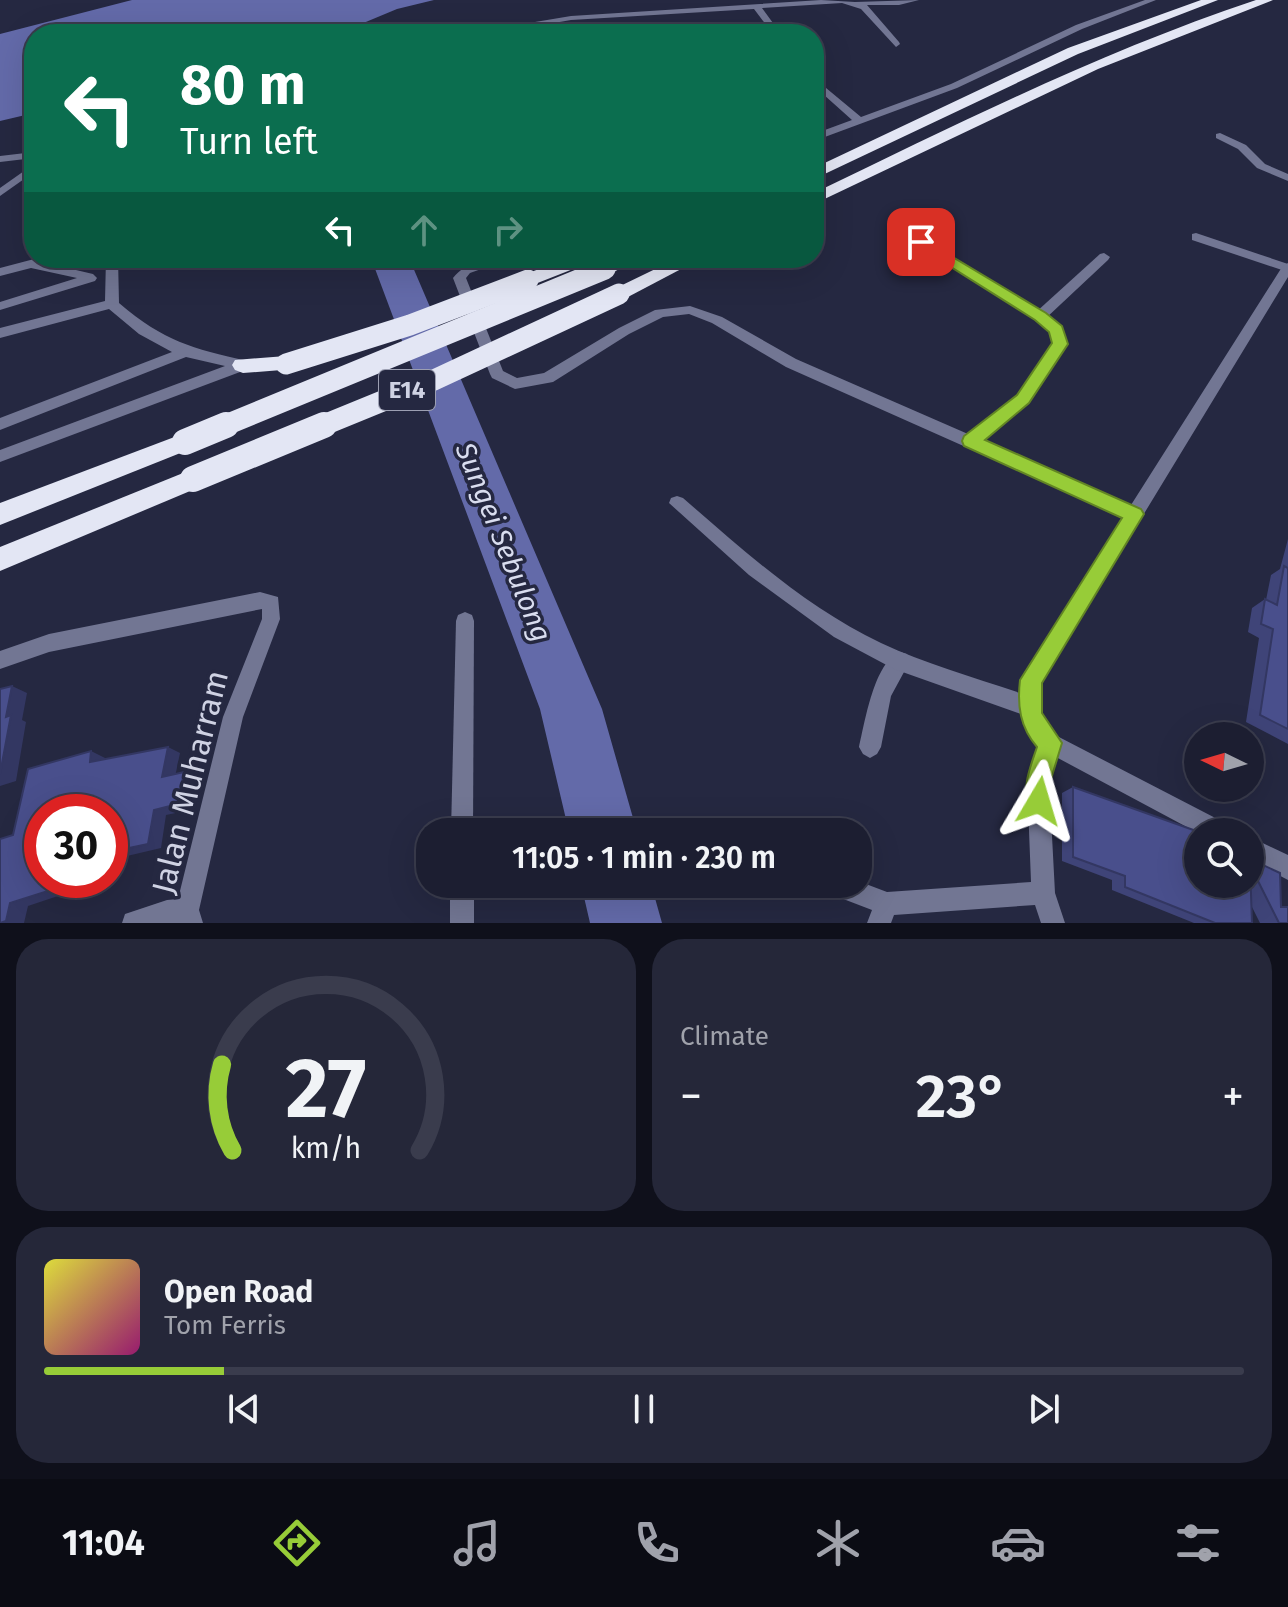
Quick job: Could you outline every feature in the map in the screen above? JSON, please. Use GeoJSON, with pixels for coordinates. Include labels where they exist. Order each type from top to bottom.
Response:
{"type":"FeatureCollection","features":[{"type":"Feature","properties":{"kind":"highway"},"geometry":{"type":"LineString","coordinates":[[824,169],[1073,51],[1212,0]]}},
{"type":"Feature","properties":{"kind":"highway"},"geometry":{"type":"LineString","coordinates":[[824,194],[1068,76],[1191,24],[1267,0]]}},
{"type":"Feature","properties":{"kind":"highway"},"geometry":{"type":"LineString","coordinates":[[243,365],[286,364],[410,325],[559,268]]}},
{"type":"Feature","properties":{"kind":"highway","name":"E14"},"geometry":{"type":"LineString","coordinates":[[0,514],[185,442],[607,268]]}},
{"type":"Feature","properties":{"kind":"highway","name":"E14"},"geometry":{"type":"LineString","coordinates":[[0,559],[434,380],[672,268]]}},
{"type":"Feature","properties":{"kind":"street"},"geometry":{"type":"LineString","coordinates":[[535,24],[571,18],[756,6],[915,0]]}},
{"type":"Feature","properties":{"kind":"street"},"geometry":{"type":"LineString","coordinates":[[824,135],[954,86],[1038,46],[1152,0]]}},
{"type":"Feature","properties":{"kind":"street"},"geometry":{"type":"LineString","coordinates":[[858,3],[896,44]]}},
{"type":"Feature","properties":{"kind":"street"},"geometry":{"type":"LineString","coordinates":[[756,6],[770,24]]}},
{"type":"Feature","properties":{"kind":"street"},"geometry":{"type":"LineString","coordinates":[[465,24],[487,24]]}},
{"type":"Feature","properties":{"kind":"street"},"geometry":{"type":"LineString","coordinates":[[824,90],[860,122]]}},
{"type":"Feature","properties":{"kind":"street"},"geometry":{"type":"LineString","coordinates":[[1220,136],[1242,147],[1261,166],[1288,178]]}},
{"type":"Feature","properties":{"kind":"street"},"geometry":{"type":"LineString","coordinates":[[0,159],[24,156]]}},
{"type":"Feature","properties":{"kind":"street"},"geometry":{"type":"LineString","coordinates":[[0,193],[24,176]]}},
{"type":"Feature","properties":{"kind":"street"},"geometry":{"type":"LineString","coordinates":[[1192,818],[1050,743],[1036,725],[1029,706],[1031,680],[1288,267],[1196,237]]}},
{"type":"Feature","properties":{"kind":"street"},"geometry":{"type":"LineString","coordinates":[[921,242],[1040,316],[1056,330],[1060,344],[1023,399],[971,441]]}},
{"type":"Feature","properties":{"kind":"street"},"geometry":{"type":"LineString","coordinates":[[1040,316],[1104,257]]}},
{"type":"Feature","properties":{"kind":"street"},"geometry":{"type":"LineString","coordinates":[[0,272],[24,266]]}},
{"type":"Feature","properties":{"kind":"street"},"geometry":{"type":"LineString","coordinates":[[49,268],[111,281]]}},
{"type":"Feature","properties":{"kind":"street"},"geometry":{"type":"LineString","coordinates":[[112,268],[112,304],[142,332],[182,353],[243,365]]}},
{"type":"Feature","properties":{"kind":"street"},"geometry":{"type":"LineString","coordinates":[[473,268],[459,278],[497,374],[515,384],[548,378],[624,331],[660,313],[690,310],[717,320],[791,363],[1134,514]]}},
{"type":"Feature","properties":{"kind":"street"},"geometry":{"type":"LineString","coordinates":[[0,306],[91,278]]}},
{"type":"Feature","properties":{"kind":"street"},"geometry":{"type":"LineString","coordinates":[[0,333],[112,304]]}},
{"type":"Feature","properties":{"kind":"street"},"geometry":{"type":"LineString","coordinates":[[0,424],[182,353]]}},
{"type":"Feature","properties":{"kind":"street"},"geometry":{"type":"LineString","coordinates":[[0,456],[243,365]]}},
{"type":"Feature","properties":{"kind":"street"},"geometry":{"type":"LineString","coordinates":[[677,503],[749,566],[843,631],[900,661],[1029,706]]}},
{"type":"Feature","properties":{"kind":"street","name":"Jalan Muharram"},"geometry":{"type":"LineString","coordinates":[[0,660],[49,643],[260,600],[271,603],[271,619],[233,717],[189,917]]}},
{"type":"Feature","properties":{"kind":"street"},"geometry":{"type":"LineString","coordinates":[[462,818],[465,621]]}},
{"type":"Feature","properties":{"kind":"street"},"geometry":{"type":"LineString","coordinates":[[870,747],[882,693],[900,661]]}},
{"type":"Feature","properties":{"kind":"street"},"geometry":{"type":"LineString","coordinates":[[1050,743],[1038,779],[1043,893],[1053,923]]}},
{"type":"Feature","properties":{"kind":"street"},"geometry":{"type":"LineString","coordinates":[[1264,855],[1288,868]]}},
{"type":"Feature","properties":{"kind":"street"},"geometry":{"type":"LineString","coordinates":[[857,898],[883,913],[1043,893]]}},
{"type":"Feature","properties":{"kind":"street"},"geometry":{"type":"LineString","coordinates":[[462,898],[462,923]]}},
{"type":"Feature","properties":{"kind":"street"},"geometry":{"type":"LineString","coordinates":[[134,923],[167,912],[189,917]]}},
{"type":"Feature","properties":{"kind":"water"},"geometry":{"type":"Polygon","coordinates":[[[132,0],[434,0],[397,9],[361,24],[39,24],[132,0]]]}},
{"type":"Feature","properties":{"kind":"water"},"geometry":{"type":"Polygon","coordinates":[[[24,28],[24,115],[0,121],[0,34],[24,28]]]}},
{"type":"Feature","properties":{"kind":"building"},"geometry":{"type":"Polygon","coordinates":[[[1284,566],[1288,568],[1288,729],[1260,715],[1273,629],[1261,624],[1265,599],[1277,605],[1284,566]]]}},
{"type":"Feature","properties":{"kind":"building"},"geometry":{"type":"Polygon","coordinates":[[[12,686],[6,717],[11,715],[0,774],[0,689],[12,686]]]}},
{"type":"Feature","properties":{"kind":"building"},"geometry":{"type":"Polygon","coordinates":[[[168,747],[162,777],[184,772],[178,804],[154,810],[148,844],[128,848],[128,794],[24,794],[26,898],[10,903],[6,921],[0,923],[0,839],[13,835],[28,769],[91,751],[90,762],[168,747]]]}},
{"type":"Feature","properties":{"kind":"building"},"geometry":{"type":"Polygon","coordinates":[[[1073,787],[1184,827],[1184,898],[1251,898],[1252,923],[1215,923],[1125,887],[1125,876],[1073,857],[1073,787]]]}},
{"type":"Feature","properties":{"kind":"building"},"geometry":{"type":"Polygon","coordinates":[[[1264,866],[1280,873],[1281,907],[1288,907],[1288,923],[1279,923],[1264,893],[1264,866]]]}},
{"type":"Feature","properties":{"kind":"waterway","name":"Sungei Sebulong"},"geometry":{"type":"LineString","coordinates":[[394,268],[571,709],[599,818]]}},
{"type":"Feature","properties":{"kind":"waterway","name":"Sungei Sebulong"},"geometry":{"type":"LineString","coordinates":[[620,898],[626,923]]}},
{"type":"Feature","properties":{"kind":"route"},"geometry":{"type":"LineString","coordinates":[[921,242],[1040,316],[1056,330],[1060,344],[1023,399],[971,441],[1134,514],[1031,680],[1029,706],[1032,716],[1042,736],[1050,743],[1038,779],[1039,801]]}}]}
